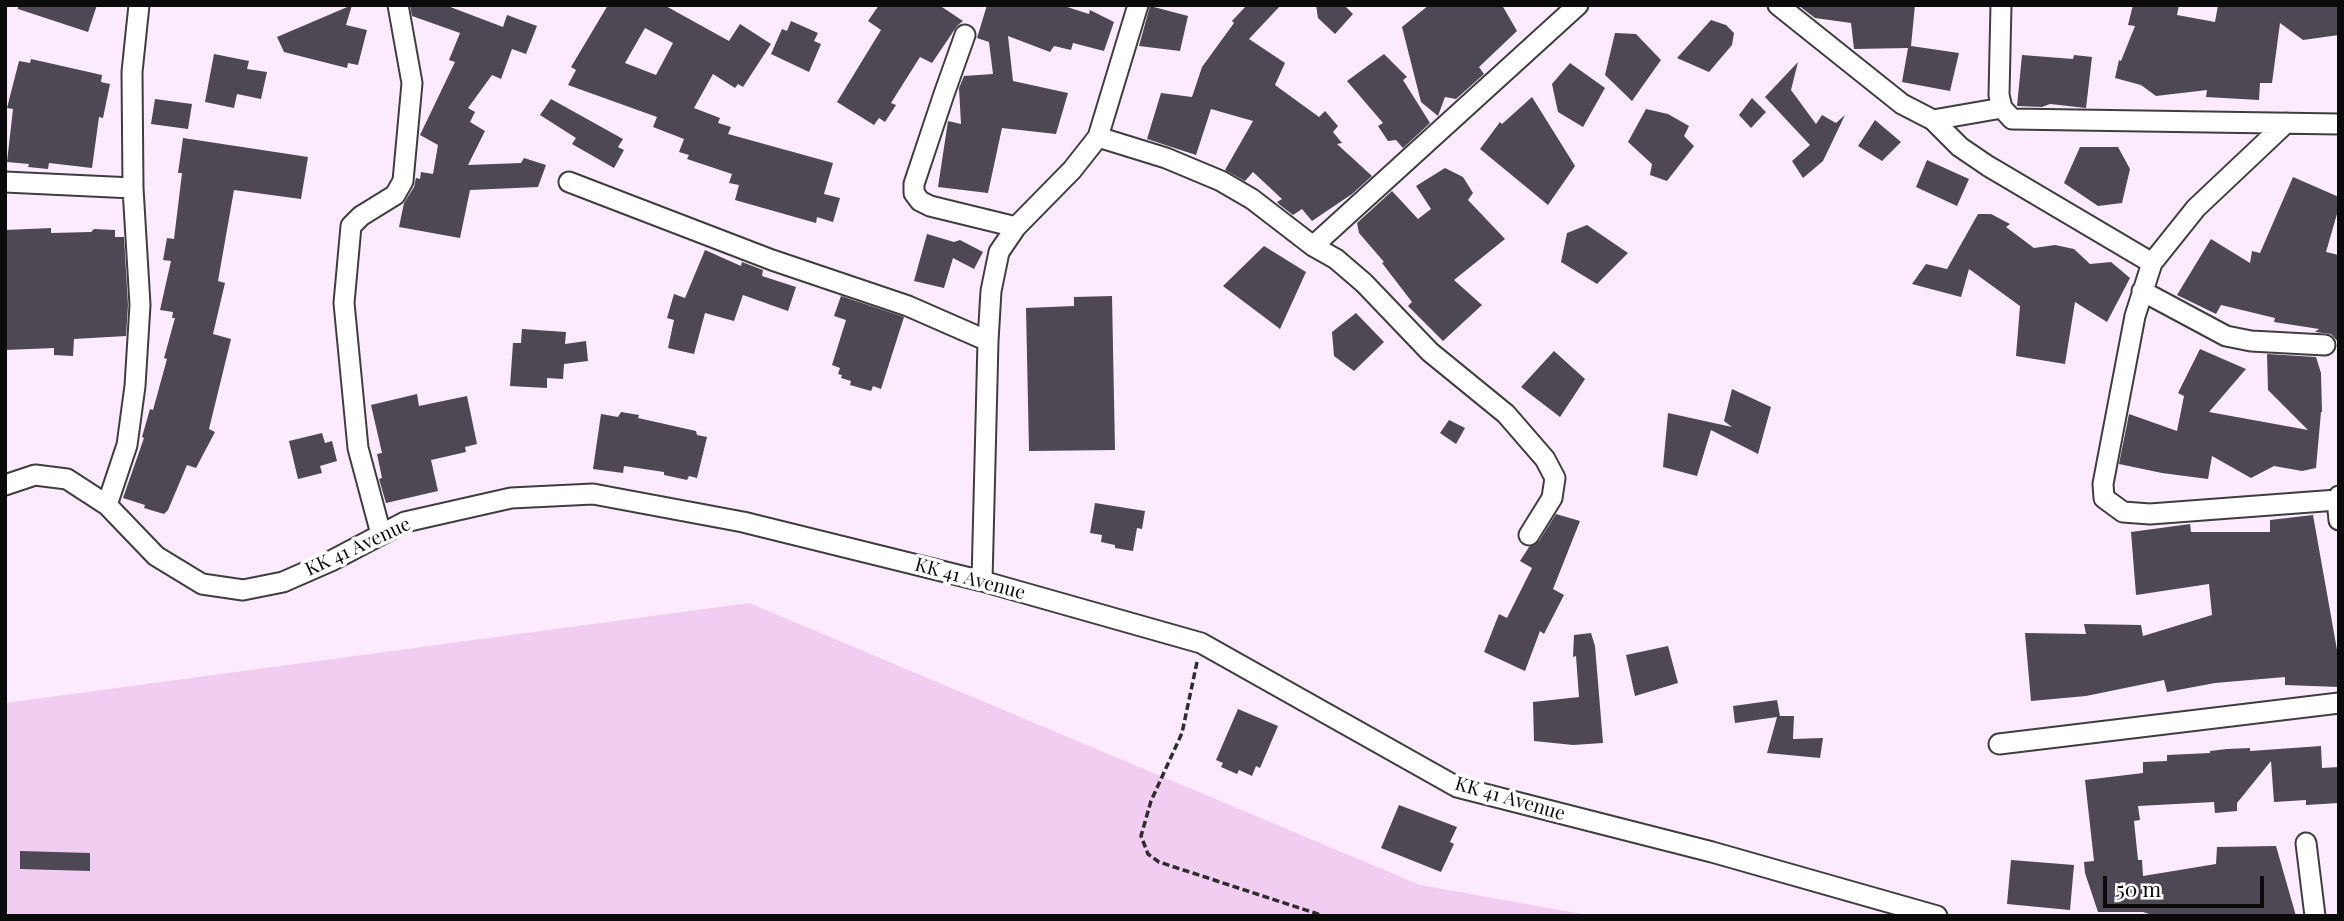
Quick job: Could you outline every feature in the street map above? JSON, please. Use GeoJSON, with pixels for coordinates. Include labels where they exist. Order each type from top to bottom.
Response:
{"type":"FeatureCollection","features":[{"type":"Feature","properties":{"kind":"street"},"geometry":{"type":"LineString","coordinates":[[107,505],[127,445],[135,386],[140,305],[133,188],[132,72],[139,5]]}},
{"type":"Feature","properties":{"kind":"street"},"geometry":{"type":"LineString","coordinates":[[381,534],[358,448],[344,303],[351,226],[361,216],[395,195],[403,181],[412,83],[398,5]]}},
{"type":"Feature","properties":{"kind":"street"},"geometry":{"type":"LineString","coordinates":[[982,580],[988,341],[991,291],[999,252],[1016,227],[1072,170],[1098,136],[1138,5]]}},
{"type":"Feature","properties":{"kind":"street"},"geometry":{"type":"LineString","coordinates":[[1313,246],[1578,5]]}},
{"type":"Feature","properties":{"kind":"street"},"geometry":{"type":"LineString","coordinates":[[1779,5],[1902,104],[1933,120],[1960,146],[1988,166],[2152,263]]}},
{"type":"Feature","properties":{"kind":"street"},"geometry":{"type":"LineString","coordinates":[[2001,5],[1999,95],[2002,108],[2012,119],[2339,124]]}},
{"type":"Feature","properties":{"kind":"street"},"geometry":{"type":"LineString","coordinates":[[965,35],[914,184],[914,193],[920,201],[930,206],[1016,227]]}},
{"type":"Feature","properties":{"kind":"street"},"geometry":{"type":"LineString","coordinates":[[1933,120],[2002,108]]}},
{"type":"Feature","properties":{"kind":"street"},"geometry":{"type":"LineString","coordinates":[[2286,123],[2196,208],[2152,263],[2135,316],[2103,484],[2104,498],[2123,512],[2150,514],[2338,498],[2339,520]]}},
{"type":"Feature","properties":{"kind":"street"},"geometry":{"type":"LineString","coordinates":[[1098,136],[1166,158],[1221,181],[1252,199],[1313,246],[1336,259],[1364,283],[1430,352],[1506,414],[1545,459],[1555,478],[1552,498],[1529,536]]}},
{"type":"Feature","properties":{"kind":"street"},"geometry":{"type":"LineString","coordinates":[[5,182],[133,188]]}},
{"type":"Feature","properties":{"kind":"street"},"geometry":{"type":"LineString","coordinates":[[569,182],[772,260],[908,306],[988,341]]}},
{"type":"Feature","properties":{"kind":"street"},"geometry":{"type":"LineString","coordinates":[[2142,291],[2226,336],[2251,341],[2325,345]]}},
{"type":"Feature","properties":{"kind":"street","name":"KK 41 Avenue"},"geometry":{"type":"LineString","coordinates":[[5,485],[35,475],[67,479],[107,505],[156,556],[202,584],[243,590],[283,582],[331,561],[404,522],[512,498],[593,494],[743,522],[982,580],[1201,643],[1457,787],[1712,852],[1937,916]]}},
{"type":"Feature","properties":{"kind":"street"},"geometry":{"type":"LineString","coordinates":[[1999,744],[2339,703]]}},
{"type":"Feature","properties":{"kind":"street"},"geometry":{"type":"LineString","coordinates":[[2306,843],[2315,916]]}},
{"type":"Feature","properties":{"kind":"path"},"geometry":{"type":"LineString","coordinates":[[1201,643],[1182,733],[1151,801],[1141,836],[1148,854],[1160,862],[1324,916]]}},
{"type":"Feature","properties":{"kind":"shaded area"},"geometry":{"type":"Polygon","coordinates":[[[749,603],[1420,885],[1593,916],[5,916],[5,703],[749,603]]]}},
{"type":"Feature","properties":{"kind":"building"},"geometry":{"type":"Polygon","coordinates":[[[18,5],[97,5],[88,32],[18,9],[18,5]]]}},
{"type":"Feature","properties":{"kind":"building"},"geometry":{"type":"Polygon","coordinates":[[[352,5],[346,25],[367,30],[358,65],[348,63],[347,68],[284,52],[277,37],[352,5]]]}},
{"type":"Feature","properties":{"kind":"building"},"geometry":{"type":"Polygon","coordinates":[[[410,5],[445,5],[503,27],[507,15],[537,26],[526,54],[512,49],[501,79],[492,75],[468,108],[475,112],[470,122],[485,131],[468,165],[521,163],[524,158],[546,165],[538,187],[470,190],[460,238],[399,227],[404,203],[416,178],[420,179],[421,172],[433,174],[438,145],[420,135],[455,62],[449,60],[460,33],[412,16],[410,5]]]}},
{"type":"Feature","properties":{"kind":"building"},"geometry":{"type":"Polygon","coordinates":[[[608,5],[664,5],[729,41],[740,24],[771,44],[743,87],[738,84],[735,88],[713,74],[694,108],[720,118],[718,123],[731,127],[728,134],[833,163],[824,194],[840,198],[833,222],[817,217],[816,223],[735,200],[739,185],[729,183],[732,174],[687,159],[689,155],[679,152],[684,139],[653,127],[657,117],[568,85],[576,70],[571,67],[608,5]],[[645,28],[625,63],[656,75],[673,43],[645,28]]]}},
{"type":"Feature","properties":{"kind":"building"},"geometry":{"type":"Polygon","coordinates":[[[879,5],[939,5],[963,21],[932,63],[920,57],[891,103],[896,105],[885,122],[879,118],[874,125],[837,102],[881,30],[868,21],[879,5]]]}},
{"type":"Feature","properties":{"kind":"building"},"geometry":{"type":"Polygon","coordinates":[[[987,5],[1061,5],[1089,14],[1090,10],[1114,22],[1104,51],[1073,43],[1071,50],[1054,46],[1050,52],[1008,36],[1013,81],[1068,93],[1056,134],[1002,128],[988,193],[938,187],[948,121],[961,124],[959,88],[964,76],[993,74],[989,42],[977,38],[987,5]]]}},
{"type":"Feature","properties":{"kind":"building"},"geometry":{"type":"Polygon","coordinates":[[[1247,5],[1281,5],[1249,39],[1285,63],[1275,85],[1319,117],[1325,111],[1338,126],[1333,132],[1342,143],[1337,144],[1372,176],[1352,194],[1312,221],[1302,209],[1293,215],[1280,205],[1277,202],[1282,199],[1253,172],[1245,181],[1225,170],[1253,121],[1211,109],[1196,155],[1147,139],[1161,93],[1192,97],[1202,67],[1234,23],[1232,21],[1247,5]]]}},
{"type":"Feature","properties":{"kind":"building"},"geometry":{"type":"Polygon","coordinates":[[[1316,5],[1344,5],[1353,14],[1335,34],[1318,18],[1316,5]]]}},
{"type":"Feature","properties":{"kind":"building"},"geometry":{"type":"Polygon","coordinates":[[[1429,5],[1502,5],[1517,31],[1479,67],[1484,74],[1456,99],[1445,97],[1438,116],[1421,102],[1402,27],[1429,5]]]}},
{"type":"Feature","properties":{"kind":"building"},"geometry":{"type":"Polygon","coordinates":[[[1798,5],[1915,5],[1911,46],[1959,53],[1950,91],[1902,82],[1908,48],[1854,49],[1851,23],[1815,18],[1798,5]]]}},
{"type":"Feature","properties":{"kind":"building"},"geometry":{"type":"Polygon","coordinates":[[[2133,5],[2179,5],[2177,15],[2215,22],[2218,5],[2339,5],[2339,35],[2303,40],[2280,23],[2272,83],[2260,83],[2259,100],[2206,97],[2207,90],[2156,96],[2141,85],[2115,78],[2119,60],[2121,61],[2135,26],[2128,25],[2133,5]]]}},
{"type":"Feature","properties":{"kind":"building"},"geometry":{"type":"Polygon","coordinates":[[[1150,6],[1188,16],[1180,51],[1139,46],[1150,6]]]}},
{"type":"Feature","properties":{"kind":"building"},"geometry":{"type":"Polygon","coordinates":[[[1711,20],[1726,25],[1734,33],[1732,45],[1709,72],[1677,58],[1711,20]]]}},
{"type":"Feature","properties":{"kind":"building"},"geometry":{"type":"Polygon","coordinates":[[[791,21],[818,33],[814,41],[821,44],[809,72],[771,54],[782,29],[787,31],[791,21]]]}},
{"type":"Feature","properties":{"kind":"building"},"geometry":{"type":"Polygon","coordinates":[[[1615,33],[1636,34],[1661,60],[1632,101],[1605,75],[1615,33]]]}},
{"type":"Feature","properties":{"kind":"building"},"geometry":{"type":"Polygon","coordinates":[[[214,54],[249,61],[247,69],[267,72],[261,99],[237,94],[234,108],[205,102],[214,54]]]}},
{"type":"Feature","properties":{"kind":"building"},"geometry":{"type":"Polygon","coordinates":[[[1384,54],[1407,77],[1403,80],[1430,123],[1403,148],[1396,140],[1388,141],[1378,126],[1383,123],[1347,81],[1384,54]]]}},
{"type":"Feature","properties":{"kind":"building"},"geometry":{"type":"Polygon","coordinates":[[[2022,55],[2073,59],[2074,55],[2092,57],[2086,108],[2050,104],[2042,107],[2017,106],[2022,55]]]}},
{"type":"Feature","properties":{"kind":"building"},"geometry":{"type":"Polygon","coordinates":[[[31,59],[102,75],[101,82],[110,84],[103,118],[99,117],[92,168],[49,163],[48,169],[7,162],[13,109],[7,108],[19,61],[30,63],[31,59]]]}},
{"type":"Feature","properties":{"kind":"building"},"geometry":{"type":"Polygon","coordinates":[[[1798,62],[1791,90],[1816,124],[1822,115],[1836,123],[1845,115],[1823,161],[1803,178],[1792,161],[1810,145],[1765,97],[1798,62]]]}},
{"type":"Feature","properties":{"kind":"building"},"geometry":{"type":"Polygon","coordinates":[[[1570,63],[1605,88],[1583,127],[1558,112],[1552,84],[1570,63]]]}},
{"type":"Feature","properties":{"kind":"building"},"geometry":{"type":"Polygon","coordinates":[[[1532,97],[1575,166],[1548,205],[1480,149],[1500,122],[1502,124],[1532,97]]]}},
{"type":"Feature","properties":{"kind":"building"},"geometry":{"type":"Polygon","coordinates":[[[1752,98],[1766,112],[1751,128],[1739,115],[1752,98]]]}},
{"type":"Feature","properties":{"kind":"building"},"geometry":{"type":"Polygon","coordinates":[[[155,99],[192,104],[188,129],[151,124],[155,99]]]}},
{"type":"Feature","properties":{"kind":"building"},"geometry":{"type":"Polygon","coordinates":[[[551,99],[623,139],[618,147],[624,150],[614,168],[572,144],[576,138],[540,115],[551,99]]]}},
{"type":"Feature","properties":{"kind":"building"},"geometry":{"type":"Polygon","coordinates":[[[1646,109],[1668,114],[1689,126],[1684,136],[1694,146],[1667,181],[1650,175],[1652,164],[1628,142],[1646,109]]]}},
{"type":"Feature","properties":{"kind":"building"},"geometry":{"type":"Polygon","coordinates":[[[1875,120],[1901,142],[1882,161],[1858,146],[1875,120]]]}},
{"type":"Feature","properties":{"kind":"building"},"geometry":{"type":"Polygon","coordinates":[[[183,138],[308,157],[301,199],[234,190],[218,281],[225,283],[213,334],[231,339],[209,429],[215,432],[196,468],[187,465],[164,514],[123,498],[144,438],[142,437],[150,409],[153,410],[175,318],[172,318],[173,312],[160,310],[171,261],[163,260],[167,238],[174,239],[182,173],[178,173],[183,138]]]}},
{"type":"Feature","properties":{"kind":"building"},"geometry":{"type":"Polygon","coordinates":[[[2080,147],[2118,147],[2130,169],[2122,203],[2098,206],[2064,183],[2080,147]]]}},
{"type":"Feature","properties":{"kind":"building"},"geometry":{"type":"Polygon","coordinates":[[[1927,160],[1969,179],[1957,206],[1916,187],[1927,160]]]}},
{"type":"Feature","properties":{"kind":"building"},"geometry":{"type":"Polygon","coordinates":[[[1445,168],[1463,177],[1473,193],[1468,200],[1505,239],[1454,280],[1482,305],[1443,341],[1408,306],[1412,302],[1382,263],[1384,262],[1359,233],[1357,223],[1392,191],[1418,219],[1431,209],[1416,186],[1445,168]]]}},
{"type":"Feature","properties":{"kind":"building"},"geometry":{"type":"Polygon","coordinates":[[[2293,177],[2339,197],[2339,207],[2326,252],[2339,255],[2339,343],[2331,334],[2315,332],[2319,329],[2274,322],[2275,318],[2221,305],[2216,314],[2177,295],[2211,239],[2250,263],[2252,251],[2260,253],[2293,177]]]}},
{"type":"Feature","properties":{"kind":"building"},"geometry":{"type":"Polygon","coordinates":[[[1978,214],[1991,214],[2010,224],[2006,227],[2034,248],[2055,245],[2074,249],[2090,264],[2111,262],[2130,278],[2107,322],[2075,302],[2065,364],[2016,356],[2020,306],[1969,269],[1961,297],[1912,284],[1926,264],[1947,269],[1978,214]]]}},
{"type":"Feature","properties":{"kind":"building"},"geometry":{"type":"Polygon","coordinates":[[[1587,225],[1628,253],[1597,284],[1561,262],[1567,233],[1587,225]]]}},
{"type":"Feature","properties":{"kind":"building"},"geometry":{"type":"Polygon","coordinates":[[[51,228],[51,233],[115,230],[115,237],[124,237],[128,305],[126,336],[74,339],[73,356],[54,355],[54,348],[5,350],[5,230],[51,228]]]}},
{"type":"Feature","properties":{"kind":"building"},"geometry":{"type":"Polygon","coordinates":[[[927,234],[954,242],[960,240],[983,252],[974,269],[953,258],[944,288],[914,281],[927,234]]]}},
{"type":"Feature","properties":{"kind":"building"},"geometry":{"type":"Polygon","coordinates":[[[1264,246],[1306,272],[1280,329],[1223,286],[1264,246]]]}},
{"type":"Feature","properties":{"kind":"building"},"geometry":{"type":"Polygon","coordinates":[[[705,250],[741,266],[742,262],[763,270],[762,276],[796,287],[788,311],[743,295],[734,321],[705,313],[694,354],[668,348],[674,320],[667,318],[674,294],[685,298],[705,250]]]}},
{"type":"Feature","properties":{"kind":"building"},"geometry":{"type":"Polygon","coordinates":[[[841,296],[904,317],[881,389],[873,386],[871,391],[850,385],[851,381],[838,374],[840,368],[832,365],[846,320],[834,316],[841,296]]]}},
{"type":"Feature","properties":{"kind":"building"},"geometry":{"type":"Polygon","coordinates":[[[1112,296],[1115,450],[1029,451],[1026,308],[1074,306],[1074,297],[1112,296]]]}},
{"type":"Feature","properties":{"kind":"building"},"geometry":{"type":"Polygon","coordinates":[[[1356,313],[1384,342],[1354,371],[1334,356],[1332,332],[1356,313]]]}},
{"type":"Feature","properties":{"kind":"building"},"geometry":{"type":"Polygon","coordinates":[[[522,329],[566,332],[565,344],[586,341],[588,361],[564,364],[563,379],[547,378],[547,388],[510,386],[513,343],[521,343],[522,329]]]}},
{"type":"Feature","properties":{"kind":"building"},"geometry":{"type":"Polygon","coordinates":[[[2200,349],[2246,369],[2209,412],[2308,430],[2268,390],[2267,354],[2316,357],[2321,373],[2322,412],[2316,468],[2302,471],[2274,466],[2251,478],[2212,456],[2208,479],[2119,464],[2129,414],[2177,431],[2184,396],[2178,393],[2200,349]]]}},
{"type":"Feature","properties":{"kind":"building"},"geometry":{"type":"Polygon","coordinates":[[[1554,351],[1585,379],[1560,417],[1521,387],[1554,351]]]}},
{"type":"Feature","properties":{"kind":"building"},"geometry":{"type":"Polygon","coordinates":[[[1732,389],[1771,407],[1758,454],[1711,430],[1697,476],[1663,467],[1668,413],[1732,427],[1724,421],[1732,389]]]}},
{"type":"Feature","properties":{"kind":"building"},"geometry":{"type":"Polygon","coordinates":[[[417,394],[419,406],[467,396],[477,444],[465,447],[466,452],[431,460],[438,491],[386,503],[379,479],[382,478],[377,454],[382,453],[371,405],[417,394]]]}},
{"type":"Feature","properties":{"kind":"building"},"geometry":{"type":"Polygon","coordinates":[[[621,412],[696,431],[697,435],[707,437],[697,478],[689,476],[687,480],[664,475],[664,472],[624,466],[623,473],[593,469],[601,414],[618,417],[621,412]]]}},
{"type":"Feature","properties":{"kind":"building"},"geometry":{"type":"Polygon","coordinates":[[[1449,420],[1465,428],[1456,444],[1440,433],[1449,420]]]}},
{"type":"Feature","properties":{"kind":"building"},"geometry":{"type":"Polygon","coordinates":[[[322,433],[325,443],[332,441],[337,461],[320,466],[322,473],[298,479],[289,441],[322,433]]]}},
{"type":"Feature","properties":{"kind":"building"},"geometry":{"type":"Polygon","coordinates":[[[1095,503],[1145,511],[1142,529],[1137,528],[1133,551],[1115,548],[1115,545],[1101,542],[1102,535],[1090,533],[1095,503]]]}},
{"type":"Feature","properties":{"kind":"building"},"geometry":{"type":"Polygon","coordinates":[[[1556,514],[1580,521],[1553,589],[1564,595],[1544,634],[1540,631],[1525,671],[1484,652],[1499,614],[1507,618],[1532,568],[1520,561],[1529,547],[1539,541],[1556,514]]]}},
{"type":"Feature","properties":{"kind":"building"},"geometry":{"type":"Polygon","coordinates":[[[2313,515],[2339,661],[2339,687],[2285,685],[2285,677],[2215,683],[2167,692],[2164,680],[2086,696],[2031,701],[2025,633],[2086,634],[2084,624],[2141,625],[2143,636],[2212,615],[2209,584],[2136,595],[2131,532],[2190,524],[2191,532],[2270,532],[2270,520],[2313,515]]]}},
{"type":"Feature","properties":{"kind":"building"},"geometry":{"type":"Polygon","coordinates":[[[1591,633],[1595,646],[1603,743],[1573,745],[1534,741],[1533,702],[1579,697],[1576,656],[1573,657],[1574,635],[1591,633]]]}},
{"type":"Feature","properties":{"kind":"building"},"geometry":{"type":"Polygon","coordinates":[[[1668,646],[1678,683],[1635,696],[1626,655],[1668,646]]]}},
{"type":"Feature","properties":{"kind":"building"},"geometry":{"type":"Polygon","coordinates":[[[1777,700],[1780,716],[1794,716],[1793,739],[1823,738],[1820,758],[1767,753],[1777,717],[1735,723],[1733,706],[1777,700]]]}},
{"type":"Feature","properties":{"kind":"building"},"geometry":{"type":"Polygon","coordinates":[[[1238,709],[1278,726],[1260,768],[1256,766],[1252,776],[1239,770],[1237,774],[1221,767],[1223,763],[1216,760],[1238,709]]]}},
{"type":"Feature","properties":{"kind":"building"},"geometry":{"type":"Polygon","coordinates":[[[2321,746],[2322,768],[2339,767],[2339,803],[2306,805],[2306,800],[2274,802],[2271,761],[2237,803],[2237,811],[2215,813],[2214,802],[2138,806],[2140,820],[2134,821],[2138,860],[2142,860],[2143,876],[2216,864],[2217,847],[2276,846],[2296,916],[2155,916],[2143,912],[2098,912],[2085,873],[2084,862],[2094,861],[2085,780],[2143,773],[2143,762],[2167,761],[2167,755],[2210,753],[2227,749],[2250,748],[2250,751],[2321,746]]]}},
{"type":"Feature","properties":{"kind":"building"},"geometry":{"type":"Polygon","coordinates":[[[1399,805],[1457,827],[1450,842],[1454,844],[1441,872],[1381,848],[1399,805]]]}},
{"type":"Feature","properties":{"kind":"building"},"geometry":{"type":"Polygon","coordinates":[[[20,851],[90,853],[90,871],[20,869],[20,851]]]}},
{"type":"Feature","properties":{"kind":"building"},"geometry":{"type":"Polygon","coordinates":[[[2011,860],[2074,865],[2070,910],[2007,904],[2011,860]]]}}]}
